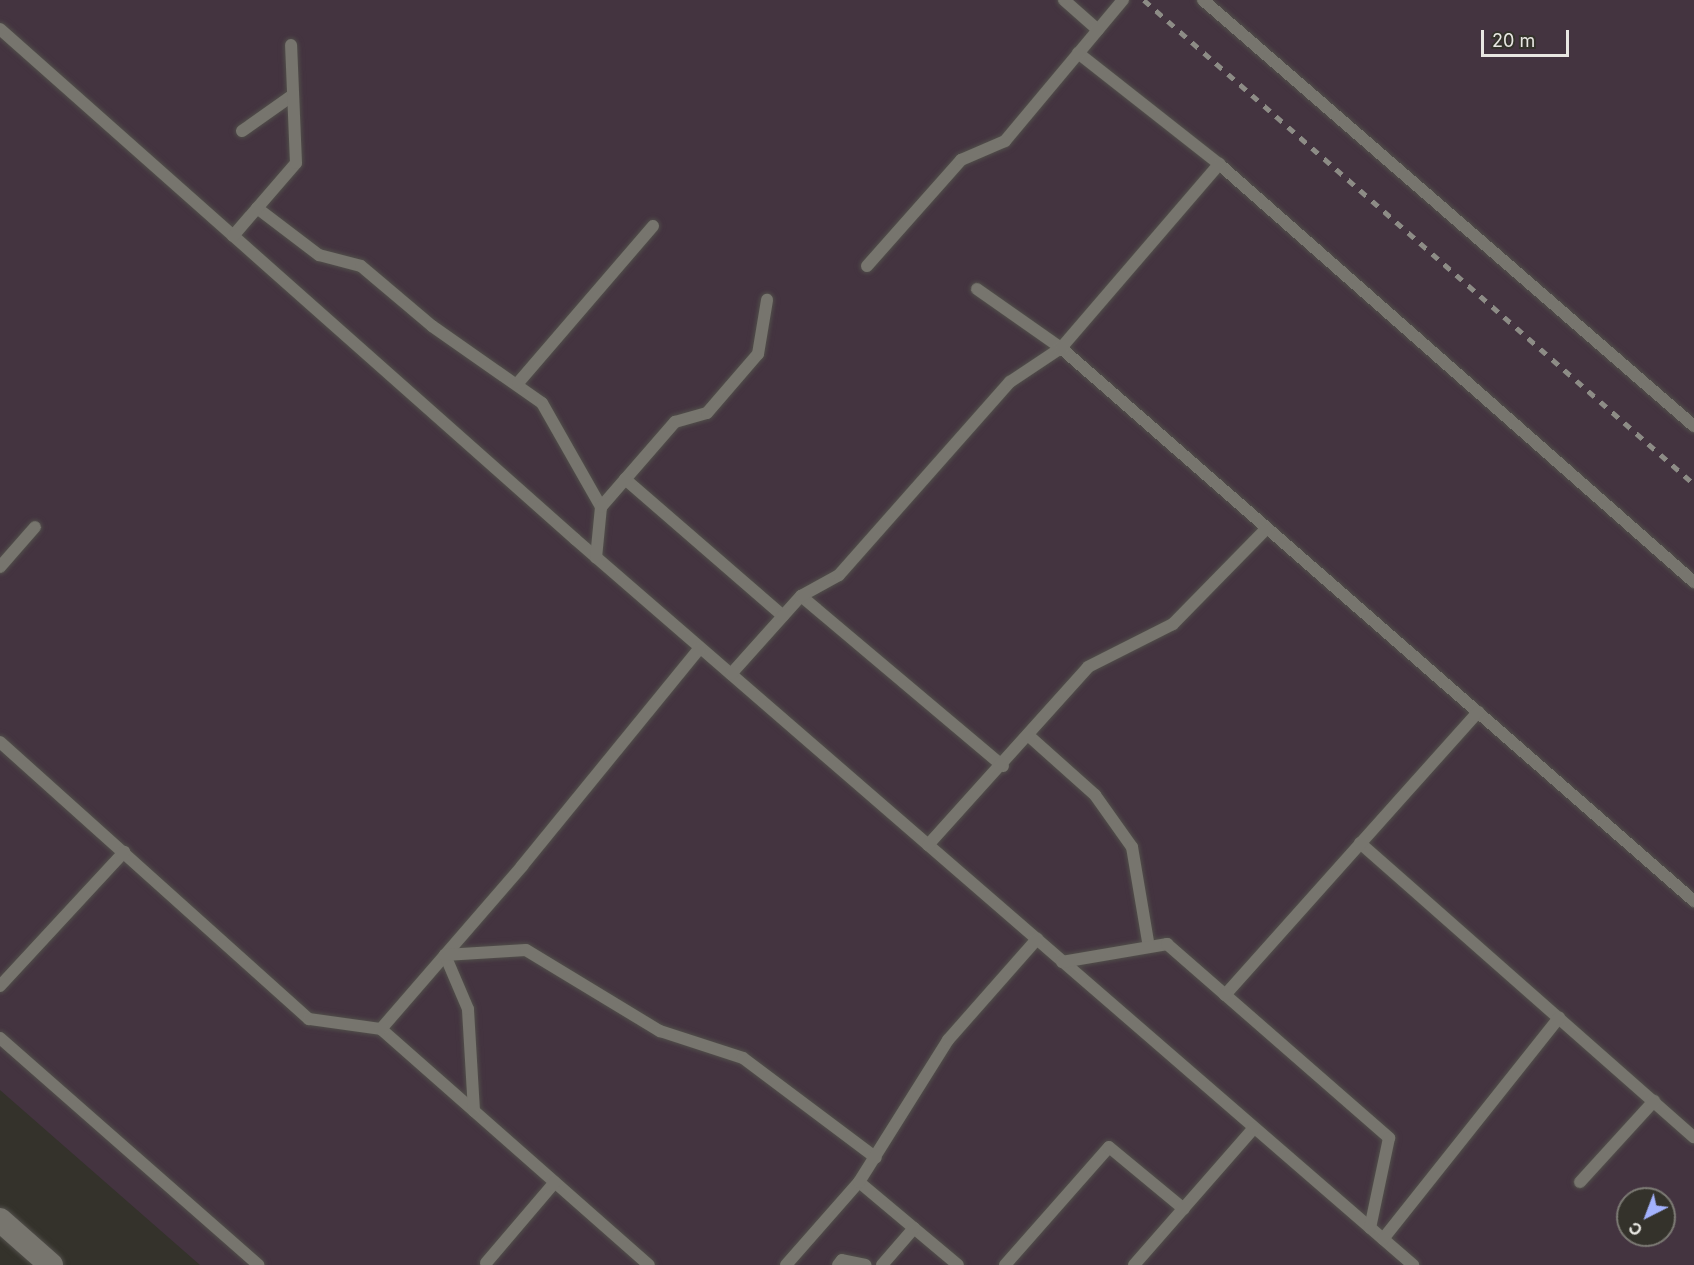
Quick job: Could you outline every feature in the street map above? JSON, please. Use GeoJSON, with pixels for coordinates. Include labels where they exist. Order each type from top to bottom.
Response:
{"type":"FeatureCollection","features":[{"type":"Feature","properties":{"kind":"street"},"geometry":{"type":"LineString","coordinates":[[0,1220],[51,1265]]}},
{"type":"Feature","properties":{"kind":"lane"},"geometry":{"type":"LineString","coordinates":[[1064,0],[1098,30]]}},
{"type":"Feature","properties":{"kind":"lane"},"geometry":{"type":"LineString","coordinates":[[867,266],[960,160],[1005,141],[1123,0]]}},
{"type":"Feature","properties":{"kind":"lane"},"geometry":{"type":"LineString","coordinates":[[1203,0],[1694,426]]}},
{"type":"Feature","properties":{"kind":"lane"},"geometry":{"type":"LineString","coordinates":[[0,29],[596,558],[1413,1265]]}},
{"type":"Feature","properties":{"kind":"lane"},"geometry":{"type":"LineString","coordinates":[[233,236],[296,163],[291,45]]}},
{"type":"Feature","properties":{"kind":"lane"},"geometry":{"type":"LineString","coordinates":[[1078,53],[1219,164],[1694,582]]}},
{"type":"Feature","properties":{"kind":"lane"},"geometry":{"type":"LineString","coordinates":[[242,131],[293,95]]}},
{"type":"Feature","properties":{"kind":"lane"},"geometry":{"type":"LineString","coordinates":[[731,674],[801,596],[839,575],[1010,382],[1061,348],[1219,164]]}},
{"type":"Feature","properties":{"kind":"lane"},"geometry":{"type":"LineString","coordinates":[[257,208],[320,255],[361,266],[432,326],[518,383],[542,403],[601,507]]}},
{"type":"Feature","properties":{"kind":"lane"},"geometry":{"type":"LineString","coordinates":[[518,383],[653,226]]}},
{"type":"Feature","properties":{"kind":"lane"},"geometry":{"type":"LineString","coordinates":[[977,289],[1061,348],[1694,901]]}},
{"type":"Feature","properties":{"kind":"lane"},"geometry":{"type":"LineString","coordinates":[[596,558],[601,507],[675,422],[707,412],[758,354],[767,300]]}},
{"type":"Feature","properties":{"kind":"lane"},"geometry":{"type":"LineString","coordinates":[[625,479],[783,616]]}},
{"type":"Feature","properties":{"kind":"lane"},"geometry":{"type":"LineString","coordinates":[[0,567],[35,527]]}},
{"type":"Feature","properties":{"kind":"lane"},"geometry":{"type":"LineString","coordinates":[[928,845],[1003,766],[1088,668],[1173,624],[1267,528]]}},
{"type":"Feature","properties":{"kind":"lane"},"geometry":{"type":"LineString","coordinates":[[801,596],[1003,766]]}},
{"type":"Feature","properties":{"kind":"lane"},"geometry":{"type":"LineString","coordinates":[[381,1029],[700,648]]}},
{"type":"Feature","properties":{"kind":"lane"},"geometry":{"type":"LineString","coordinates":[[1225,995],[1478,712]]}},
{"type":"Feature","properties":{"kind":"lane"},"geometry":{"type":"LineString","coordinates":[[1029,736],[1095,795],[1132,847],[1149,947]]}},
{"type":"Feature","properties":{"kind":"lane"},"geometry":{"type":"LineString","coordinates":[[0,742],[309,1019],[381,1029],[649,1265]]}},
{"type":"Feature","properties":{"kind":"lane"},"geometry":{"type":"LineString","coordinates":[[1360,843],[1694,1137]]}},
{"type":"Feature","properties":{"kind":"lane"},"geometry":{"type":"LineString","coordinates":[[0,986],[124,852]]}},
{"type":"Feature","properties":{"kind":"lane"},"geometry":{"type":"LineString","coordinates":[[786,1265],[859,1182],[948,1040],[1037,939]]}},
{"type":"Feature","properties":{"kind":"lane"},"geometry":{"type":"LineString","coordinates":[[1062,962],[1167,944],[1389,1138],[1370,1228]]}},
{"type":"Feature","properties":{"kind":"lane"},"geometry":{"type":"LineString","coordinates":[[445,955],[526,950],[660,1031],[743,1058],[876,1158]]}},
{"type":"Feature","properties":{"kind":"lane"},"geometry":{"type":"LineString","coordinates":[[445,955],[468,1009],[474,1111]]}},
{"type":"Feature","properties":{"kind":"lane"},"geometry":{"type":"LineString","coordinates":[[1383,1239],[1559,1018]]}},
{"type":"Feature","properties":{"kind":"lane"},"geometry":{"type":"LineString","coordinates":[[0,1038],[258,1265]]}},
{"type":"Feature","properties":{"kind":"lane"},"geometry":{"type":"LineString","coordinates":[[1580,1182],[1654,1101]]}},
{"type":"Feature","properties":{"kind":"lane"},"geometry":{"type":"LineString","coordinates":[[1134,1265],[1254,1128]]}},
{"type":"Feature","properties":{"kind":"lane"},"geometry":{"type":"LineString","coordinates":[[1005,1265],[1109,1147],[1184,1209]]}},
{"type":"Feature","properties":{"kind":"lane"},"geometry":{"type":"LineString","coordinates":[[486,1263],[555,1182]]}},
{"type":"Feature","properties":{"kind":"lane"},"geometry":{"type":"LineString","coordinates":[[859,1182],[958,1265]]}},
{"type":"Feature","properties":{"kind":"lane"},"geometry":{"type":"LineString","coordinates":[[882,1265],[914,1228]]}},
{"type":"Feature","properties":{"kind":"lane"},"geometry":{"type":"LineString","coordinates":[[838,1265],[842,1260],[865,1265]]}},
{"type":"Feature","properties":{"kind":"shaded area"},"geometry":{"type":"Polygon","coordinates":[[[0,0],[1694,0],[1694,1265],[200,1265],[0,1090],[0,0]]]}},
{"type":"Feature","properties":{"kind":"railway"},"geometry":{"type":"LineString","coordinates":[[1144,0],[1694,484]]}}]}
